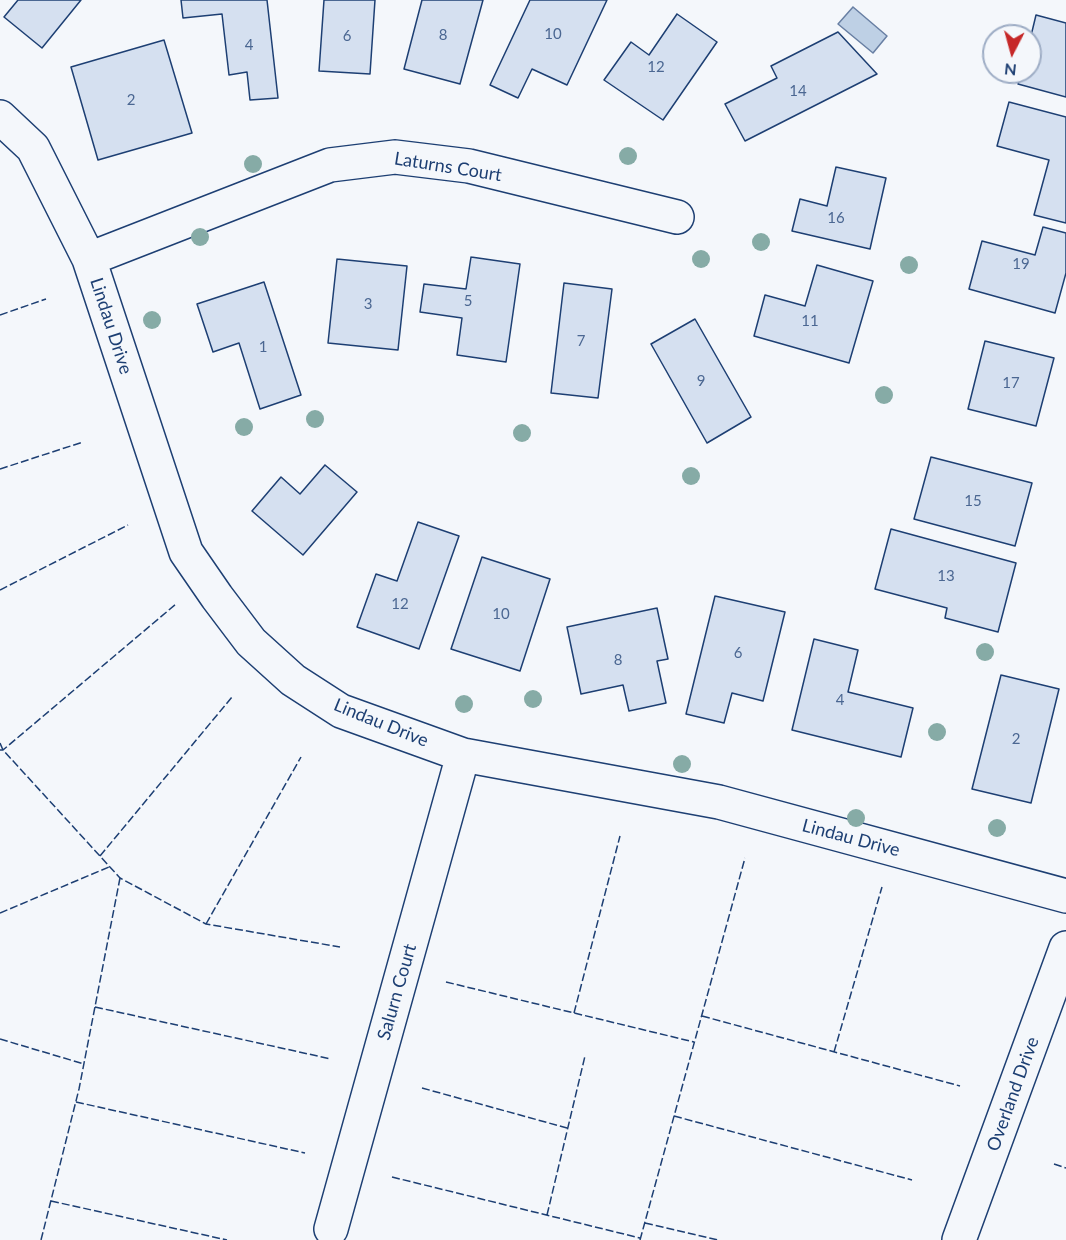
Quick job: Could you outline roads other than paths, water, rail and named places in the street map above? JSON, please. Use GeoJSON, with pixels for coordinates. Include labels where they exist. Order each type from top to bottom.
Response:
{"type":"FeatureCollection","features":[{"type":"Feature","properties":{"kind":"street","name":"Lindau Drive"},"geometry":{"type":"LineString","coordinates":[[0,117],[33,148],[89,259],[186,552],[251,642],[293,680],[341,711],[463,755],[718,802],[1066,896]]}},
{"type":"Feature","properties":{"kind":"street","name":"Laturns Court"},"geometry":{"type":"LineString","coordinates":[[89,259],[330,165],[395,157],[469,166],[677,217]]}},
{"type":"Feature","properties":{"kind":"street","name":"Salurn Court"},"geometry":{"type":"LineString","coordinates":[[331,1229],[463,755]]}},
{"type":"Feature","properties":{"kind":"street","name":"Overland Drive"},"geometry":{"type":"LineString","coordinates":[[959,1240],[1066,948]]}},
{"type":"Feature","properties":{"kind":"water"},"geometry":{"type":"Polygon","coordinates":[[[853,7],[887,36],[873,53],[838,24],[853,7]]]}}]}
